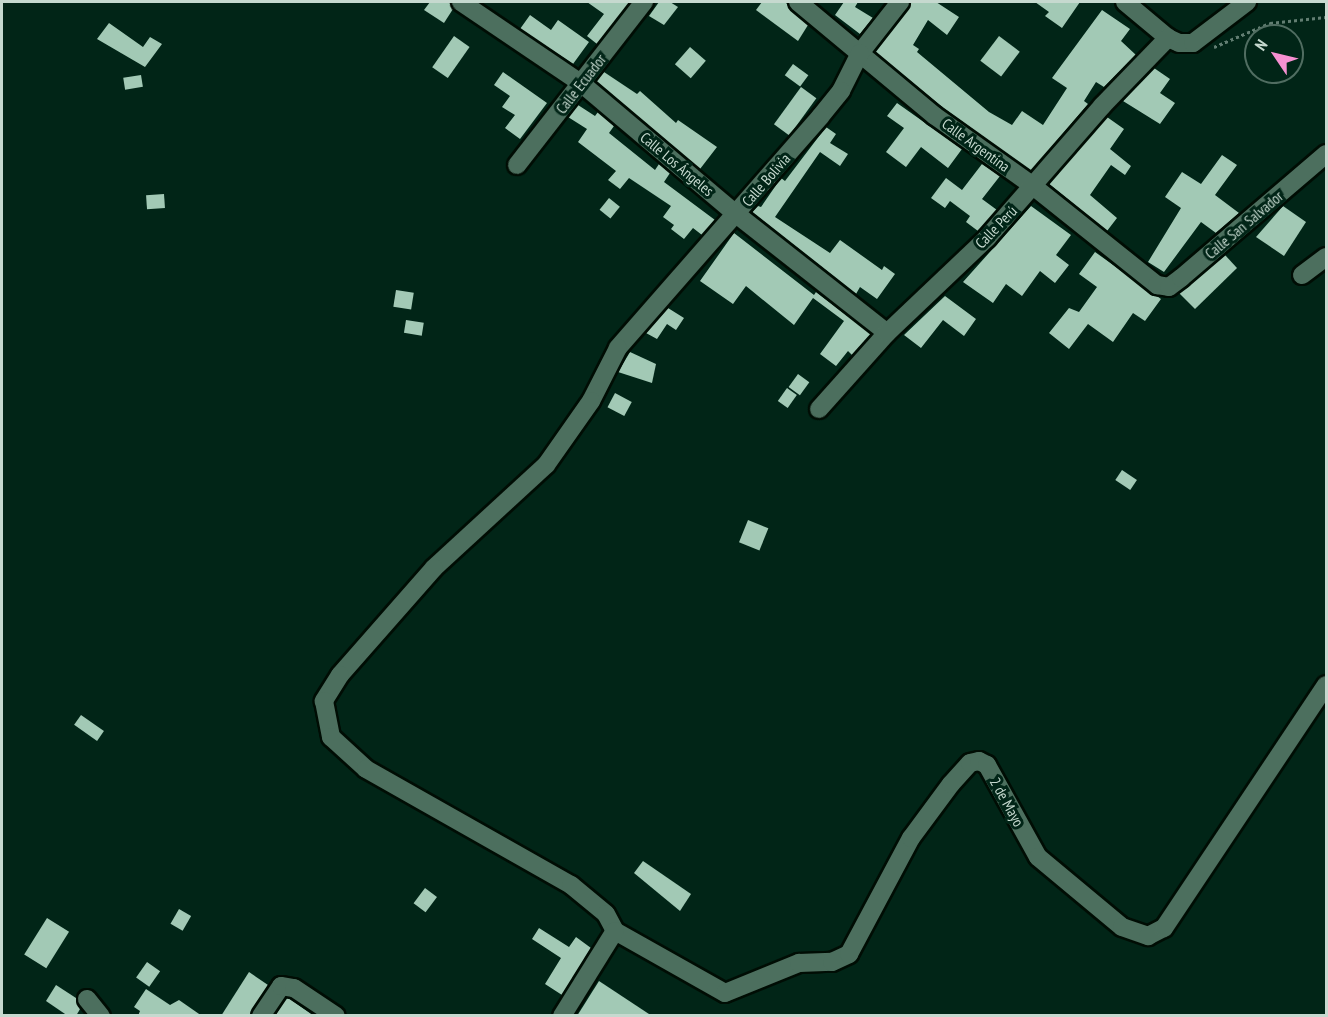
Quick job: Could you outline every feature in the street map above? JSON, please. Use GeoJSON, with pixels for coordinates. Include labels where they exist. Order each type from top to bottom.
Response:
{"type":"FeatureCollection","features":[{"type":"Feature","properties":{"kind":"street","name":"Calle Los Ángeles"},"geometry":{"type":"LineString","coordinates":[[461,2],[582,84],[736,214],[887,333]]}},
{"type":"Feature","properties":{"kind":"street","name":"Calle Ecuador"},"geometry":{"type":"LineString","coordinates":[[517,165],[645,2]]}},
{"type":"Feature","properties":{"kind":"street","name":"Calle Argentina"},"geometry":{"type":"LineString","coordinates":[[798,2],[935,116],[1033,186],[1157,285]]}},
{"type":"Feature","properties":{"kind":"street","name":"Calle Bolivia"},"geometry":{"type":"LineString","coordinates":[[615,931],[606,914],[571,885],[366,769],[331,737],[324,701],[340,675],[434,568],[546,465],[591,401],[618,348],[841,91],[860,53],[900,2]]}},
{"type":"Feature","properties":{"kind":"street"},"geometry":{"type":"LineString","coordinates":[[1125,2],[1168,38],[1193,43],[1247,2]]}},
{"type":"Feature","properties":{"kind":"street","name":"Calle Perú"},"geometry":{"type":"LineString","coordinates":[[819,409],[887,333],[987,238],[1168,38]]}},
{"type":"Feature","properties":{"kind":"street","name":"Calle San Salvador"},"geometry":{"type":"LineString","coordinates":[[1157,285],[1168,287],[1181,278],[1326,154]]}},
{"type":"Feature","properties":{"kind":"street"},"geometry":{"type":"LineString","coordinates":[[1302,275],[1326,257]]}},
{"type":"Feature","properties":{"kind":"street","name":"2 de Mayo"},"geometry":{"type":"LineString","coordinates":[[615,931],[725,993],[799,963],[841,959],[849,954],[911,838],[951,783],[970,764],[979,761],[987,765],[1038,857],[1095,908],[1122,927],[1148,936],[1164,928],[1326,685]]}},
{"type":"Feature","properties":{"kind":"street"},"geometry":{"type":"LineString","coordinates":[[562,1016],[615,931]]}},
{"type":"Feature","properties":{"kind":"street"},"geometry":{"type":"LineString","coordinates":[[261,1016],[281,986],[294,988],[336,1016]]}},
{"type":"Feature","properties":{"kind":"street"},"geometry":{"type":"LineString","coordinates":[[87,999],[101,1016]]}},
{"type":"Feature","properties":{"kind":"path"},"geometry":{"type":"LineString","coordinates":[[1193,43],[1217,48],[1270,22],[1326,17]]}},
{"type":"Feature","properties":{"kind":"building"},"geometry":{"type":"Polygon","coordinates":[[[430,2],[450,2],[453,9],[444,23],[424,10],[430,2]]]}},
{"type":"Feature","properties":{"kind":"building"},"geometry":{"type":"Polygon","coordinates":[[[587,2],[630,2],[597,44],[587,36],[604,14],[587,2]]]}},
{"type":"Feature","properties":{"kind":"building"},"geometry":{"type":"Polygon","coordinates":[[[659,2],[670,2],[678,7],[664,25],[649,16],[659,2]]]}},
{"type":"Feature","properties":{"kind":"building"},"geometry":{"type":"Polygon","coordinates":[[[762,2],[785,2],[808,25],[798,41],[756,10],[762,2]]]}},
{"type":"Feature","properties":{"kind":"building"},"geometry":{"type":"Polygon","coordinates":[[[844,2],[858,2],[855,7],[873,18],[860,34],[835,15],[844,2]]]}},
{"type":"Feature","properties":{"kind":"building"},"geometry":{"type":"Polygon","coordinates":[[[912,2],[936,2],[959,17],[947,35],[928,20],[913,45],[919,49],[917,52],[989,112],[1012,125],[1022,111],[1043,125],[1067,88],[1052,78],[1102,10],[1130,29],[1121,41],[1136,55],[1104,87],[1096,82],[1084,101],[1088,104],[1031,171],[942,107],[875,52],[912,2]]]}},
{"type":"Feature","properties":{"kind":"building"},"geometry":{"type":"Polygon","coordinates":[[[1035,2],[1080,2],[1062,28],[1045,16],[1049,12],[1035,2]]]}},
{"type":"Feature","properties":{"kind":"building"},"geometry":{"type":"Polygon","coordinates":[[[530,15],[551,30],[558,20],[589,42],[573,64],[520,29],[530,15]]]}},
{"type":"Feature","properties":{"kind":"building"},"geometry":{"type":"Polygon","coordinates":[[[109,23],[143,47],[150,37],[162,44],[145,67],[97,39],[109,23]]]}},
{"type":"Feature","properties":{"kind":"building"},"geometry":{"type":"Polygon","coordinates":[[[454,36],[470,47],[448,78],[432,67],[454,36]]]}},
{"type":"Feature","properties":{"kind":"building"},"geometry":{"type":"Polygon","coordinates":[[[999,36],[1020,52],[1001,76],[980,61],[999,36]]]}},
{"type":"Feature","properties":{"kind":"building"},"geometry":{"type":"Polygon","coordinates":[[[690,47],[706,61],[691,78],[675,64],[690,47]]]}},
{"type":"Feature","properties":{"kind":"building"},"geometry":{"type":"Polygon","coordinates":[[[793,64],[808,75],[800,86],[785,75],[793,64]]]}},
{"type":"Feature","properties":{"kind":"building"},"geometry":{"type":"Polygon","coordinates":[[[1154,68],[1170,79],[1160,93],[1175,103],[1160,124],[1123,101],[1154,68]]]}},
{"type":"Feature","properties":{"kind":"building"},"geometry":{"type":"Polygon","coordinates":[[[503,72],[547,103],[520,139],[505,128],[515,115],[502,107],[510,96],[494,85],[503,72]]]}},
{"type":"Feature","properties":{"kind":"building"},"geometry":{"type":"Polygon","coordinates":[[[604,72],[637,94],[640,91],[676,123],[678,120],[717,147],[700,169],[596,81],[604,72]]]}},
{"type":"Feature","properties":{"kind":"building"},"geometry":{"type":"Polygon","coordinates":[[[141,75],[143,87],[125,90],[123,78],[141,75]]]}},
{"type":"Feature","properties":{"kind":"building"},"geometry":{"type":"Polygon","coordinates":[[[801,87],[816,98],[789,135],[774,124],[801,87]]]}},
{"type":"Feature","properties":{"kind":"building"},"geometry":{"type":"Polygon","coordinates":[[[897,103],[962,149],[948,168],[921,147],[906,167],[886,152],[904,128],[887,116],[897,103]]]}},
{"type":"Feature","properties":{"kind":"building"},"geometry":{"type":"Polygon","coordinates":[[[578,105],[595,116],[598,112],[614,126],[609,133],[655,170],[659,164],[670,173],[664,182],[715,220],[702,235],[693,228],[684,239],[671,229],[674,225],[663,217],[671,206],[629,178],[620,189],[608,180],[616,171],[578,142],[587,129],[568,117],[578,105]]]}},
{"type":"Feature","properties":{"kind":"building"},"geometry":{"type":"Polygon","coordinates":[[[1107,117],[1124,129],[1110,149],[1131,166],[1125,175],[1111,165],[1090,195],[1117,218],[1107,231],[1049,184],[1107,117]]]}},
{"type":"Feature","properties":{"kind":"building"},"geometry":{"type":"Polygon","coordinates":[[[826,127],[836,134],[830,143],[848,154],[840,166],[820,152],[775,217],[830,253],[840,240],[882,270],[884,266],[895,274],[877,299],[860,287],[856,294],[752,212],[758,206],[761,207],[781,178],[785,181],[826,127]]]}},
{"type":"Feature","properties":{"kind":"building"},"geometry":{"type":"Polygon","coordinates":[[[1222,155],[1237,165],[1215,195],[1239,213],[1216,233],[1201,222],[1164,272],[1148,262],[1181,208],[1165,197],[1182,172],[1201,184],[1222,155]]]}},
{"type":"Feature","properties":{"kind":"building"},"geometry":{"type":"Polygon","coordinates":[[[982,164],[1000,176],[982,199],[997,210],[978,231],[966,222],[970,216],[950,201],[945,208],[931,198],[946,178],[962,190],[982,164]]]}},
{"type":"Feature","properties":{"kind":"building"},"geometry":{"type":"Polygon","coordinates":[[[164,194],[165,208],[147,209],[146,195],[164,194]]]}},
{"type":"Feature","properties":{"kind":"building"},"geometry":{"type":"Polygon","coordinates":[[[609,198],[620,207],[610,218],[600,210],[609,198]]]}},
{"type":"Feature","properties":{"kind":"building"},"geometry":{"type":"Polygon","coordinates":[[[1031,206],[1071,235],[1056,255],[1069,265],[1055,283],[1040,271],[1022,296],[1006,284],[993,303],[963,282],[1031,206]]]}},
{"type":"Feature","properties":{"kind":"building"},"geometry":{"type":"Polygon","coordinates":[[[1283,206],[1306,222],[1284,256],[1256,237],[1283,206]]]}},
{"type":"Feature","properties":{"kind":"building"},"geometry":{"type":"Polygon","coordinates":[[[734,233],[814,295],[816,292],[871,334],[852,355],[848,351],[836,366],[820,354],[844,321],[813,298],[794,325],[746,286],[733,304],[700,281],[734,233]]]}},
{"type":"Feature","properties":{"kind":"building"},"geometry":{"type":"Polygon","coordinates":[[[1095,252],[1161,299],[1145,321],[1133,313],[1113,342],[1088,324],[1069,349],[1049,333],[1069,308],[1079,312],[1097,287],[1079,274],[1095,252]]]}},
{"type":"Feature","properties":{"kind":"building"},"geometry":{"type":"Polygon","coordinates":[[[1225,255],[1237,268],[1195,309],[1179,293],[1225,255]]]}},
{"type":"Feature","properties":{"kind":"building"},"geometry":{"type":"Polygon","coordinates":[[[396,290],[414,293],[411,310],[393,307],[396,290]]]}},
{"type":"Feature","properties":{"kind":"building"},"geometry":{"type":"Polygon","coordinates":[[[945,296],[976,319],[964,336],[943,320],[921,348],[904,335],[945,296]]]}},
{"type":"Feature","properties":{"kind":"building"},"geometry":{"type":"Polygon","coordinates":[[[668,308],[684,318],[676,330],[667,324],[657,339],[646,333],[668,308]]]}},
{"type":"Feature","properties":{"kind":"building"},"geometry":{"type":"Polygon","coordinates":[[[406,320],[424,323],[422,336],[404,333],[406,320]]]}},
{"type":"Feature","properties":{"kind":"building"},"geometry":{"type":"Polygon","coordinates":[[[630,352],[656,364],[652,383],[618,372],[630,352]]]}},
{"type":"Feature","properties":{"kind":"building"},"geometry":{"type":"Polygon","coordinates":[[[798,374],[809,382],[800,395],[789,387],[798,374]]]}},
{"type":"Feature","properties":{"kind":"building"},"geometry":{"type":"Polygon","coordinates":[[[787,388],[797,395],[788,408],[778,401],[787,388]]]}},
{"type":"Feature","properties":{"kind":"building"},"geometry":{"type":"Polygon","coordinates":[[[615,393],[632,402],[624,416],[607,407],[615,393]]]}},
{"type":"Feature","properties":{"kind":"building"},"geometry":{"type":"Polygon","coordinates":[[[1122,470],[1137,480],[1130,490],[1115,480],[1122,470]]]}},
{"type":"Feature","properties":{"kind":"building"},"geometry":{"type":"Polygon","coordinates":[[[748,520],[768,528],[759,550],[739,542],[748,520]]]}},
{"type":"Feature","properties":{"kind":"building"},"geometry":{"type":"Polygon","coordinates":[[[81,715],[104,731],[97,741],[74,725],[81,715]]]}},
{"type":"Feature","properties":{"kind":"building"},"geometry":{"type":"Polygon","coordinates":[[[643,861],[691,894],[680,911],[634,873],[643,861]]]}},
{"type":"Feature","properties":{"kind":"building"},"geometry":{"type":"Polygon","coordinates":[[[425,888],[437,897],[426,912],[414,903],[425,888]]]}},
{"type":"Feature","properties":{"kind":"building"},"geometry":{"type":"Polygon","coordinates":[[[179,909],[191,916],[183,931],[170,924],[179,909]]]}},
{"type":"Feature","properties":{"kind":"building"},"geometry":{"type":"Polygon","coordinates":[[[47,918],[69,932],[46,968],[24,954],[47,918]]]}},
{"type":"Feature","properties":{"kind":"building"},"geometry":{"type":"Polygon","coordinates":[[[539,928],[569,947],[576,937],[591,948],[562,995],[545,984],[561,958],[532,939],[539,928]]]}},
{"type":"Feature","properties":{"kind":"building"},"geometry":{"type":"Polygon","coordinates":[[[147,962],[160,971],[149,987],[136,978],[147,962]]]}},
{"type":"Feature","properties":{"kind":"building"},"geometry":{"type":"Polygon","coordinates":[[[249,972],[268,985],[250,1016],[221,1016],[249,972]]]}},
{"type":"Feature","properties":{"kind":"building"},"geometry":{"type":"Polygon","coordinates":[[[599,981],[652,1016],[577,1016],[599,981]]]}},
{"type":"Feature","properties":{"kind":"building"},"geometry":{"type":"Polygon","coordinates":[[[56,985],[76,998],[80,1009],[76,1016],[68,1016],[46,1001],[56,985]]]}},
{"type":"Feature","properties":{"kind":"building"},"geometry":{"type":"Polygon","coordinates":[[[146,989],[170,1005],[179,1000],[202,1016],[138,1016],[140,1011],[134,1007],[146,989]]]}},
{"type":"Feature","properties":{"kind":"building"},"geometry":{"type":"Polygon","coordinates":[[[286,998],[290,999],[314,1016],[275,1016],[286,998]]]}}]}
